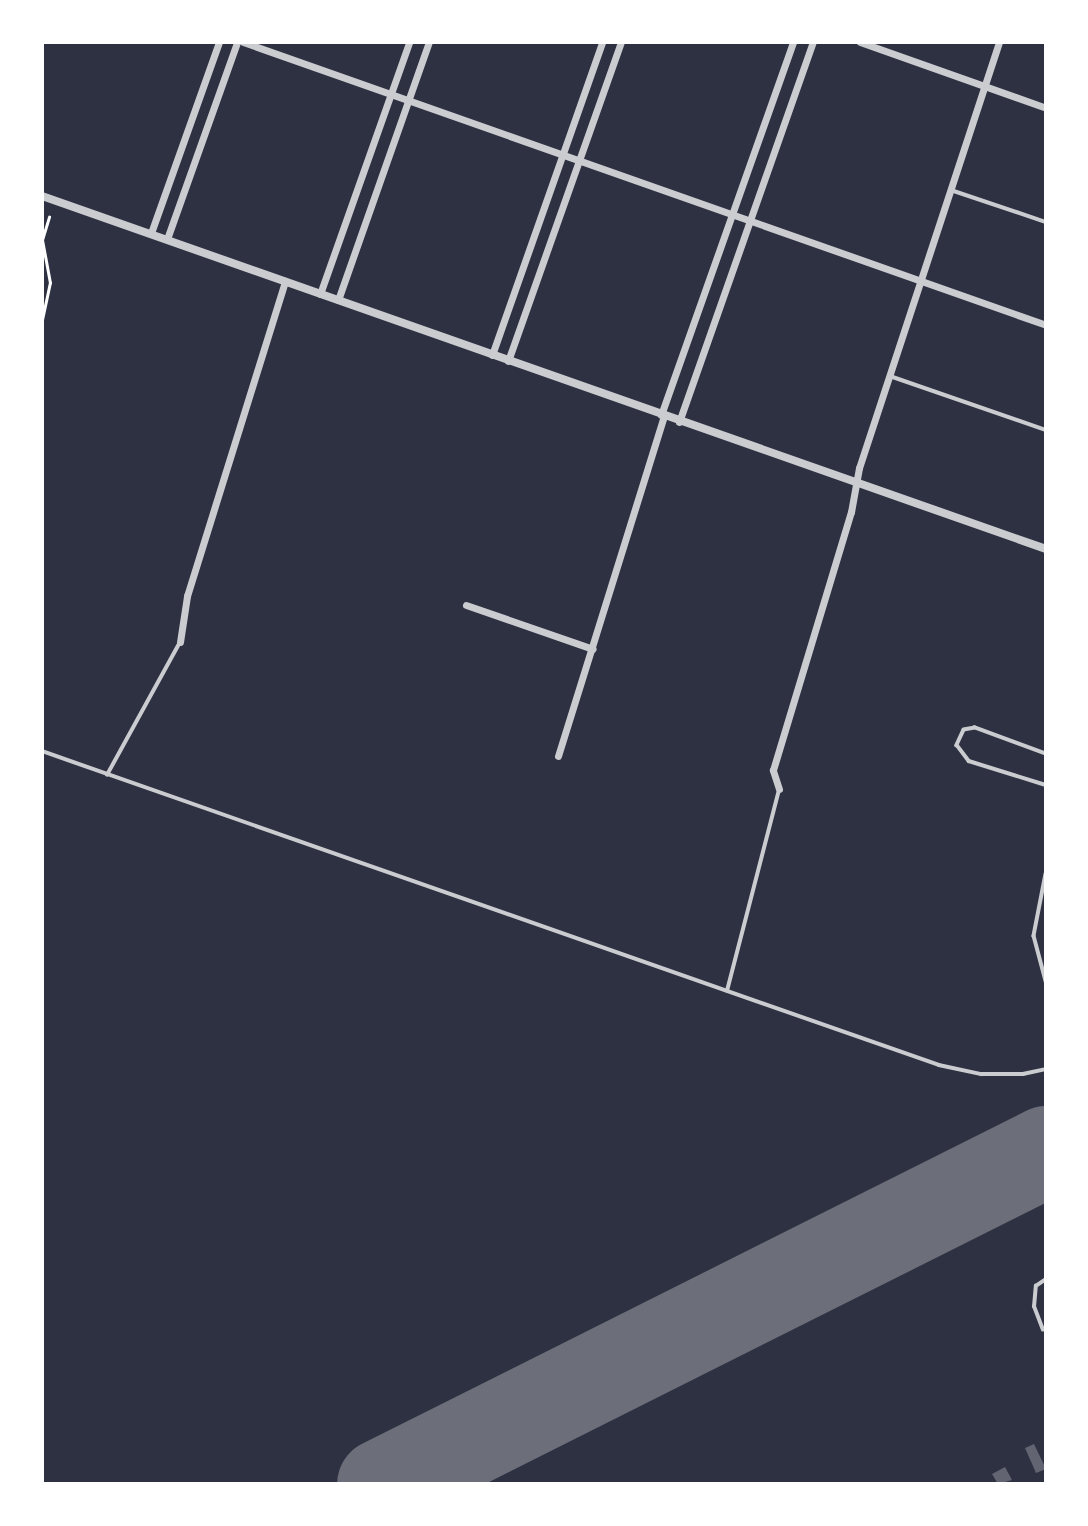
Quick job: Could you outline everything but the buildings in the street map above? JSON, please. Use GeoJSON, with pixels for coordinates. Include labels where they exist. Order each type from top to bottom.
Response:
{"type":"FeatureCollection","features":[{"type":"Feature","properties":{"kind":"street"},"geometry":{"type":"LineString","coordinates":[[151,233],[219,42]]}},
{"type":"Feature","properties":{"kind":"street"},"geometry":{"type":"LineString","coordinates":[[167,239],[237,42]]}},
{"type":"Feature","properties":{"kind":"street"},"geometry":{"type":"LineString","coordinates":[[243,42],[1046,325]]}},
{"type":"Feature","properties":{"kind":"street"},"geometry":{"type":"LineString","coordinates":[[320,294],[409,42]]}},
{"type":"Feature","properties":{"kind":"street"},"geometry":{"type":"LineString","coordinates":[[338,300],[429,42]]}},
{"type":"Feature","properties":{"kind":"street"},"geometry":{"type":"LineString","coordinates":[[492,355],[602,42]]}},
{"type":"Feature","properties":{"kind":"street"},"geometry":{"type":"LineString","coordinates":[[508,361],[621,42]]}},
{"type":"Feature","properties":{"kind":"street"},"geometry":{"type":"LineString","coordinates":[[558,756],[593,649],[662,416],[793,42]]}},
{"type":"Feature","properties":{"kind":"street"},"geometry":{"type":"LineString","coordinates":[[679,422],[813,42]]}},
{"type":"Feature","properties":{"kind":"street"},"geometry":{"type":"LineString","coordinates":[[860,42],[1046,108]]}},
{"type":"Feature","properties":{"kind":"street"},"geometry":{"type":"LineString","coordinates":[[779,789],[773,769],[890,376],[999,42]]}},
{"type":"Feature","properties":{"kind":"street"},"geometry":{"type":"LineString","coordinates":[[42,196],[1046,550]]}},
{"type":"Feature","properties":{"kind":"street"},"geometry":{"type":"LineString","coordinates":[[180,642],[187,596],[285,281]]}},
{"type":"Feature","properties":{"kind":"street"},"geometry":{"type":"LineString","coordinates":[[466,605],[593,649]]}},
{"type":"Feature","properties":{"kind":"lane"},"geometry":{"type":"LineString","coordinates":[[951,190],[1046,222]]}},
{"type":"Feature","properties":{"kind":"lane"},"geometry":{"type":"LineString","coordinates":[[890,376],[1046,430]]}},
{"type":"Feature","properties":{"kind":"lane"},"geometry":{"type":"LineString","coordinates":[[107,775],[180,642]]}},
{"type":"Feature","properties":{"kind":"lane"},"geometry":{"type":"LineString","coordinates":[[1046,754],[975,728],[964,730],[957,745],[969,761],[1046,785]]}},
{"type":"Feature","properties":{"kind":"lane"},"geometry":{"type":"LineString","coordinates":[[42,751],[939,1065],[981,1074],[1023,1074],[1046,1069]]}},
{"type":"Feature","properties":{"kind":"lane"},"geometry":{"type":"LineString","coordinates":[[727,991],[779,789]]}},
{"type":"Feature","properties":{"kind":"lane"},"geometry":{"type":"LineString","coordinates":[[1046,874],[1034,936],[1046,981]]}},
{"type":"Feature","properties":{"kind":"lane"},"geometry":{"type":"LineString","coordinates":[[1043,1330],[1034,1307],[1036,1286],[1046,1279]]}},
{"type":"Feature","properties":{"kind":"path"},"geometry":{"type":"LineString","coordinates":[[42,320],[50,283],[42,240],[49,217]]}},
{"type":"Feature","properties":{"kind":"runway"},"geometry":{"type":"LineString","coordinates":[[382,1484],[1046,1151]]}}]}
